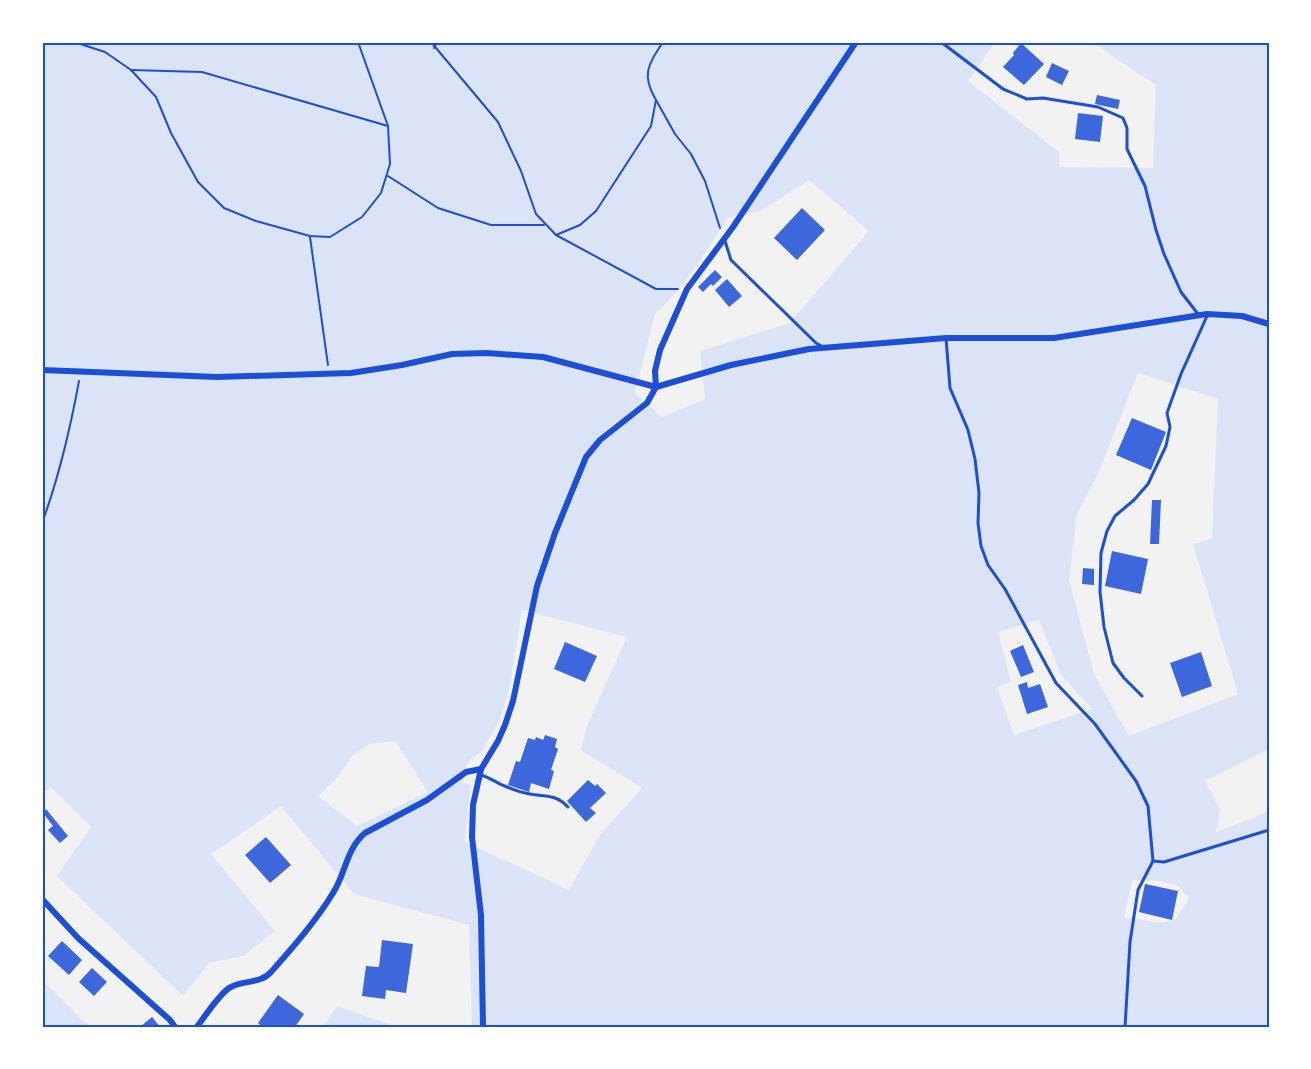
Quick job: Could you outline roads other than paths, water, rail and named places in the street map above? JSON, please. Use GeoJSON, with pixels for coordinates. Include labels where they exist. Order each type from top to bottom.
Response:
{"type":"FeatureCollection","features":[{"type":"Feature","properties":{"kind":"street"},"geometry":{"type":"LineString","coordinates":[[483,1027],[481,915],[472,837],[473,805],[480,772],[498,741],[513,701],[537,586],[555,533],[586,457],[600,440],[647,404],[656,387],[655,371],[660,350],[687,289],[724,239],[856,42]]}},
{"type":"Feature","properties":{"kind":"street"},"geometry":{"type":"LineString","coordinates":[[42,370],[218,378],[330,374],[402,365],[452,354],[487,353],[543,357],[656,387],[731,365],[824,347],[945,339],[1054,338],[1207,314],[1242,316],[1269,324]]}},
{"type":"Feature","properties":{"kind":"street"},"geometry":{"type":"LineString","coordinates":[[197,1027],[227,989],[268,975],[320,912],[334,891],[342,876],[350,850],[357,840],[365,833],[428,800],[466,772],[480,772]]}},
{"type":"Feature","properties":{"kind":"street"},"geometry":{"type":"LineString","coordinates":[[42,899],[78,938],[175,1027]]}},
{"type":"Feature","properties":{"kind":"lane"},"geometry":{"type":"LineString","coordinates":[[941,42],[1003,89],[1027,99],[1043,98],[1098,107],[1123,118],[1127,128],[1127,149],[1145,186],[1164,254],[1182,292],[1199,315]]}},
{"type":"Feature","properties":{"kind":"lane"},"geometry":{"type":"LineString","coordinates":[[724,239],[731,260],[816,343],[824,347]]}},
{"type":"Feature","properties":{"kind":"lane"},"geometry":{"type":"LineString","coordinates":[[1142,696],[1113,663],[1104,627],[1100,592],[1101,553],[1107,531],[1115,516],[1148,484],[1166,446],[1170,427],[1167,413],[1207,314]]}},
{"type":"Feature","properties":{"kind":"lane"},"geometry":{"type":"LineString","coordinates":[[945,339],[950,388],[968,430],[975,459],[979,493],[978,524],[981,546],[988,565],[1005,589],[1056,683],[1095,724],[1136,781],[1148,806],[1153,861],[1138,890],[1130,942],[1125,1027]]}},
{"type":"Feature","properties":{"kind":"lane"},"geometry":{"type":"LineString","coordinates":[[480,772],[505,787],[555,797],[568,807]]}},
{"type":"Feature","properties":{"kind":"lane"},"geometry":{"type":"LineString","coordinates":[[1153,861],[1164,862],[1269,830]]}}]}
